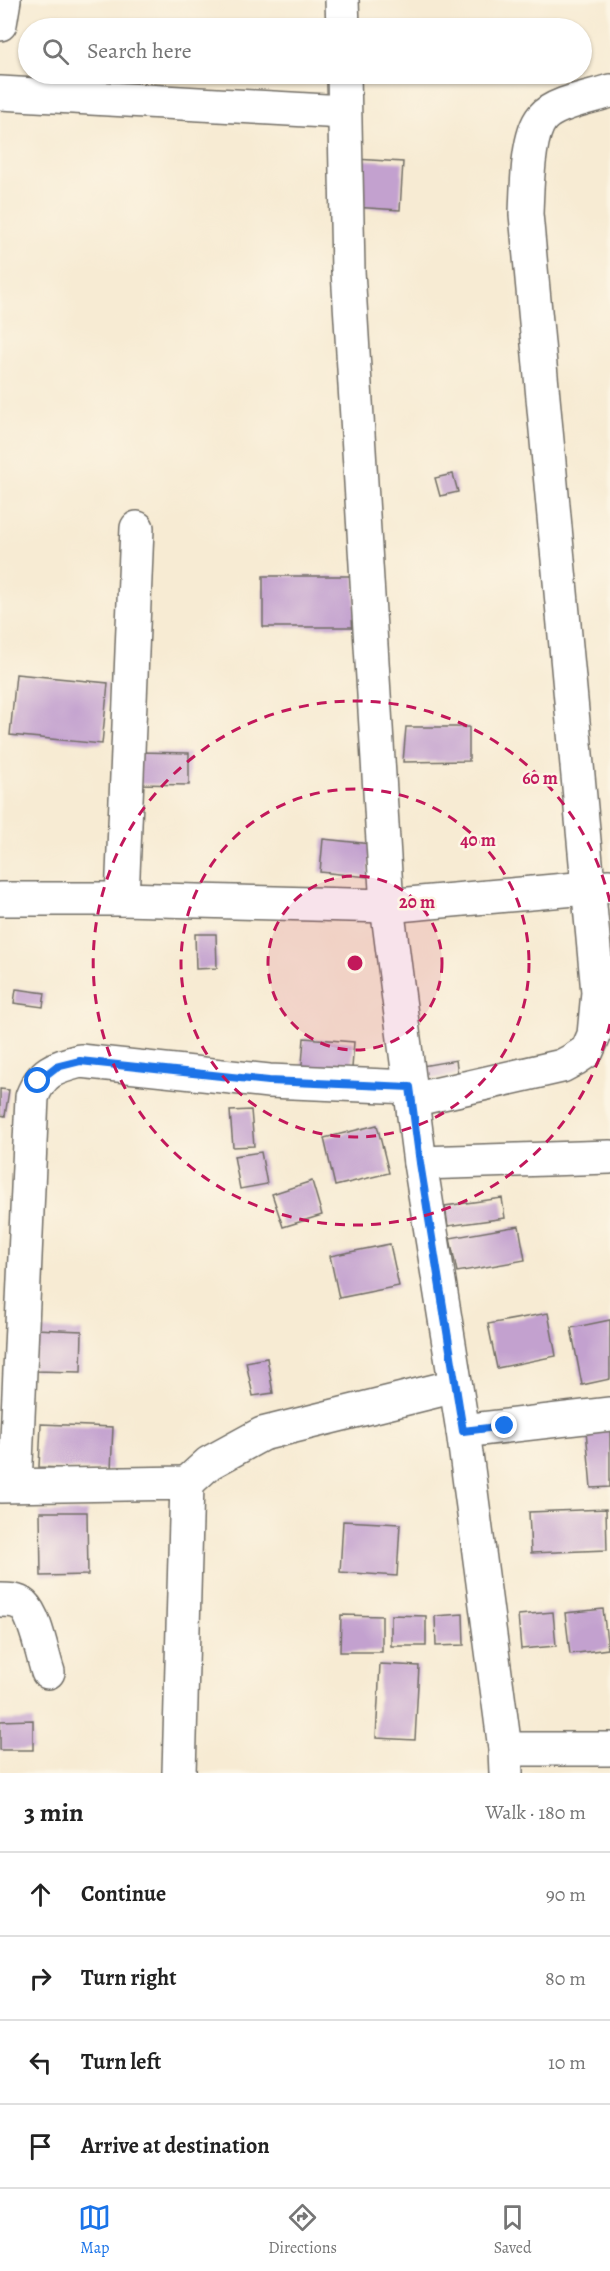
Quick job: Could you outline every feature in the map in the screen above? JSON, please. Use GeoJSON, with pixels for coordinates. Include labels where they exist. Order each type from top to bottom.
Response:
{"type":"FeatureCollection","features":[{"type":"Feature","properties":{"kind":"street"},"geometry":{"type":"LineString","coordinates":[[0,24],[4,0]]}},
{"type":"Feature","properties":{"kind":"street"},"geometry":{"type":"LineString","coordinates":[[342,0],[343,18]]}},
{"type":"Feature","properties":{"kind":"street"},"geometry":{"type":"LineString","coordinates":[[344,84],[348,271],[387,906],[420,1163],[463,1431],[506,1761],[610,1749]]}},
{"type":"Feature","properties":{"kind":"street"},"geometry":{"type":"LineString","coordinates":[[455,1386],[262,1434],[209,1463],[187,1483],[7,1486],[32,1098],[38,1081],[56,1067],[80,1061],[411,1094],[562,1066],[587,1051],[594,1035],[598,992],[599,887],[526,214],[530,149],[541,118],[558,107],[610,91]]}},
{"type":"Feature","properties":{"kind":"street"},"geometry":{"type":"LineString","coordinates":[[0,93],[344,112]]}},
{"type":"Feature","properties":{"kind":"street"},"geometry":{"type":"LineString","coordinates":[[122,899],[136,528]]}},
{"type":"Feature","properties":{"kind":"street"},"geometry":{"type":"LineString","coordinates":[[0,899],[122,899],[387,906],[599,887]]}},
{"type":"Feature","properties":{"kind":"street"},"geometry":{"type":"LineString","coordinates":[[420,1163],[610,1157]]}},
{"type":"Feature","properties":{"kind":"street"},"geometry":{"type":"LineString","coordinates":[[463,1431],[610,1414]]}},
{"type":"Feature","properties":{"kind":"street"},"geometry":{"type":"LineString","coordinates":[[179,1773],[187,1483]]}},
{"type":"Feature","properties":{"kind":"street"},"geometry":{"type":"LineString","coordinates":[[0,1600],[22,1604],[31,1615],[48,1672]]}},
{"type":"Feature","properties":{"kind":"building"},"geometry":{"type":"Polygon","coordinates":[[[355,159],[403,162],[400,210],[353,207],[355,159]]]}},
{"type":"Feature","properties":{"kind":"building"},"geometry":{"type":"Polygon","coordinates":[[[453,474],[458,492],[440,496],[435,478],[453,474]]]}},
{"type":"Feature","properties":{"kind":"building"},"geometry":{"type":"Polygon","coordinates":[[[263,576],[355,576],[356,627],[263,627],[263,576]]]}},
{"type":"Feature","properties":{"kind":"building"},"geometry":{"type":"Polygon","coordinates":[[[16,674],[108,683],[102,744],[10,735],[16,674]]]}},
{"type":"Feature","properties":{"kind":"building"},"geometry":{"type":"Polygon","coordinates":[[[406,727],[469,727],[469,761],[403,762],[406,727]]]}},
{"type":"Feature","properties":{"kind":"building"},"geometry":{"type":"Polygon","coordinates":[[[137,752],[189,753],[189,785],[137,784],[137,752]]]}},
{"type":"Feature","properties":{"kind":"building"},"geometry":{"type":"Polygon","coordinates":[[[323,839],[371,844],[368,877],[320,872],[323,839]]]}},
{"type":"Feature","properties":{"kind":"building"},"geometry":{"type":"Polygon","coordinates":[[[195,934],[216,934],[217,968],[196,969],[195,934]]]}},
{"type":"Feature","properties":{"kind":"building"},"geometry":{"type":"Polygon","coordinates":[[[16,989],[45,993],[43,1007],[14,1003],[16,989]]]}},
{"type":"Feature","properties":{"kind":"building"},"geometry":{"type":"Polygon","coordinates":[[[304,1038],[354,1042],[351,1081],[301,1077],[304,1038]]]}},
{"type":"Feature","properties":{"kind":"building"},"geometry":{"type":"Polygon","coordinates":[[[456,1060],[458,1075],[424,1080],[422,1066],[456,1060]]]}},
{"type":"Feature","properties":{"kind":"building"},"geometry":{"type":"Polygon","coordinates":[[[0,1089],[9,1090],[5,1116],[0,1115],[0,1089]]]}},
{"type":"Feature","properties":{"kind":"building"},"geometry":{"type":"Polygon","coordinates":[[[251,1110],[254,1146],[233,1147],[230,1111],[251,1110]]]}},
{"type":"Feature","properties":{"kind":"building"},"geometry":{"type":"Polygon","coordinates":[[[377,1125],[389,1173],[335,1186],[324,1138],[377,1125]]]}},
{"type":"Feature","properties":{"kind":"building"},"geometry":{"type":"Polygon","coordinates":[[[261,1152],[267,1184],[240,1189],[234,1156],[261,1152]]]}},
{"type":"Feature","properties":{"kind":"building"},"geometry":{"type":"Polygon","coordinates":[[[312,1181],[322,1215],[283,1227],[272,1194],[312,1181]]]}},
{"type":"Feature","properties":{"kind":"building"},"geometry":{"type":"Polygon","coordinates":[[[502,1198],[505,1218],[448,1226],[445,1206],[502,1198]]]}},
{"type":"Feature","properties":{"kind":"building"},"geometry":{"type":"Polygon","coordinates":[[[519,1226],[525,1260],[457,1272],[450,1238],[519,1226]]]}},
{"type":"Feature","properties":{"kind":"building"},"geometry":{"type":"Polygon","coordinates":[[[390,1244],[399,1286],[339,1298],[330,1256],[390,1244]]]}},
{"type":"Feature","properties":{"kind":"building"},"geometry":{"type":"Polygon","coordinates":[[[548,1313],[556,1356],[497,1368],[488,1324],[548,1313]]]}},
{"type":"Feature","properties":{"kind":"building"},"geometry":{"type":"Polygon","coordinates":[[[610,1320],[610,1379],[582,1385],[571,1328],[610,1320]]]}},
{"type":"Feature","properties":{"kind":"building"},"geometry":{"type":"Polygon","coordinates":[[[34,1329],[82,1331],[81,1372],[33,1371],[34,1329]]]}},
{"type":"Feature","properties":{"kind":"building"},"geometry":{"type":"Polygon","coordinates":[[[267,1358],[273,1393],[253,1396],[246,1362],[267,1358]]]}},
{"type":"Feature","properties":{"kind":"building"},"geometry":{"type":"Polygon","coordinates":[[[41,1424],[113,1427],[111,1470],[39,1467],[41,1424]]]}},
{"type":"Feature","properties":{"kind":"building"},"geometry":{"type":"Polygon","coordinates":[[[610,1428],[610,1487],[591,1488],[586,1430],[610,1428]]]}},
{"type":"Feature","properties":{"kind":"building"},"geometry":{"type":"Polygon","coordinates":[[[606,1509],[607,1550],[531,1553],[529,1512],[606,1509]]]}},
{"type":"Feature","properties":{"kind":"building"},"geometry":{"type":"Polygon","coordinates":[[[40,1512],[87,1512],[88,1575],[41,1576],[40,1512]]]}},
{"type":"Feature","properties":{"kind":"building"},"geometry":{"type":"Polygon","coordinates":[[[343,1521],[400,1524],[397,1576],[340,1572],[343,1521]]]}},
{"type":"Feature","properties":{"kind":"building"},"geometry":{"type":"Polygon","coordinates":[[[603,1609],[608,1649],[570,1654],[565,1613],[603,1609]]]}},
{"type":"Feature","properties":{"kind":"building"},"geometry":{"type":"Polygon","coordinates":[[[553,1612],[556,1646],[521,1649],[518,1615],[553,1612]]]}},
{"type":"Feature","properties":{"kind":"building"},"geometry":{"type":"Polygon","coordinates":[[[463,1614],[464,1645],[436,1646],[435,1616],[463,1614]]]}},
{"type":"Feature","properties":{"kind":"building"},"geometry":{"type":"Polygon","coordinates":[[[341,1615],[382,1616],[382,1652],[340,1652],[341,1615]]]}},
{"type":"Feature","properties":{"kind":"building"},"geometry":{"type":"Polygon","coordinates":[[[391,1615],[426,1616],[426,1646],[391,1646],[391,1615]]]}},
{"type":"Feature","properties":{"kind":"building"},"geometry":{"type":"Polygon","coordinates":[[[380,1664],[419,1666],[415,1740],[376,1738],[380,1664]]]}},
{"type":"Feature","properties":{"kind":"building"},"geometry":{"type":"Polygon","coordinates":[[[33,1720],[33,1750],[0,1750],[0,1721],[33,1720]]]}},
{"type":"Feature","properties":{"kind":"route"},"geometry":{"type":"LineString","coordinates":[[38,1081],[56,1067],[80,1061],[269,1081],[410,1087],[463,1431],[505,1426]]}}]}
